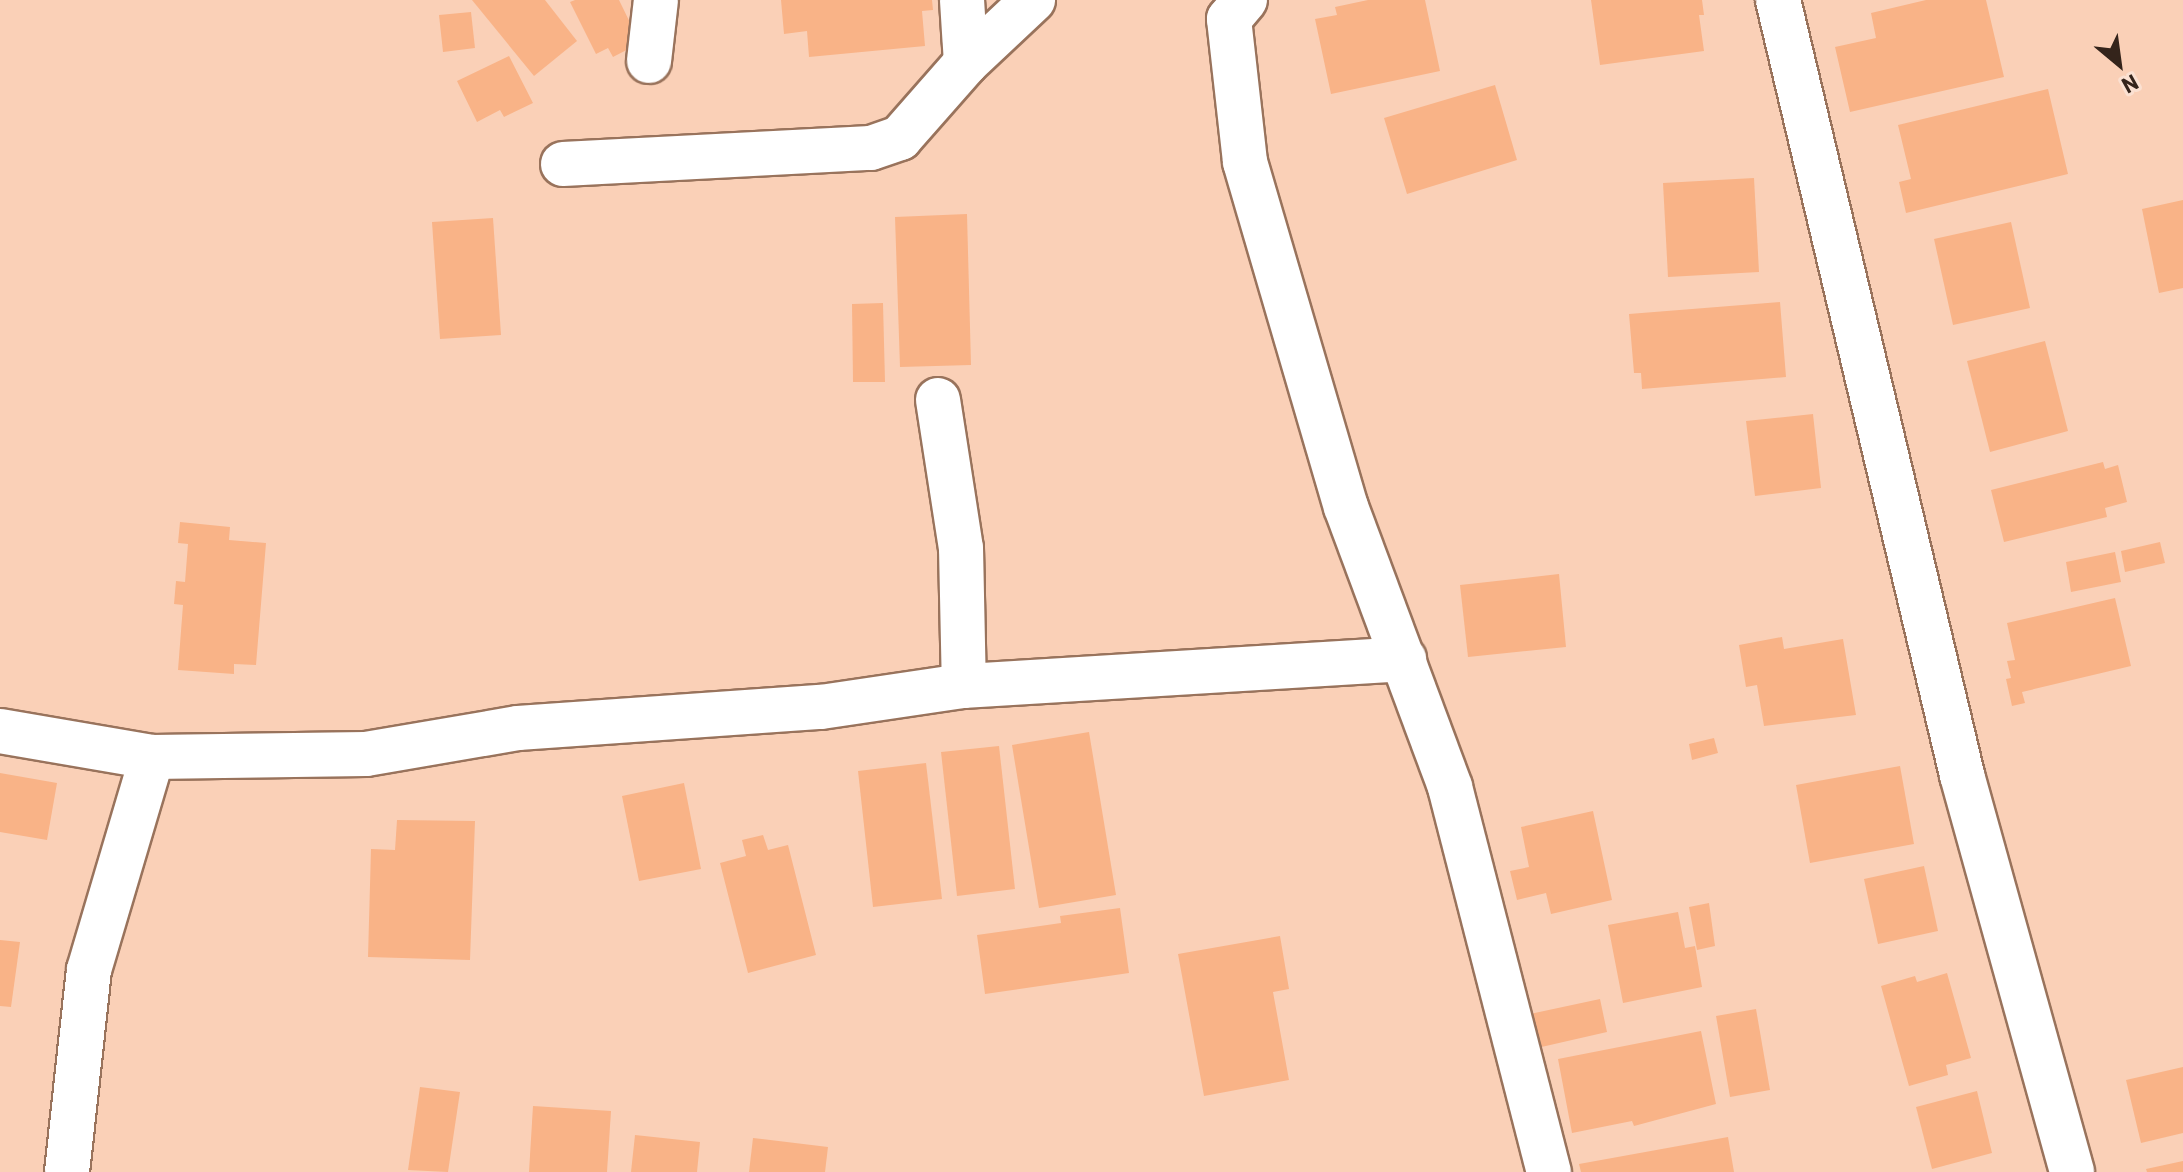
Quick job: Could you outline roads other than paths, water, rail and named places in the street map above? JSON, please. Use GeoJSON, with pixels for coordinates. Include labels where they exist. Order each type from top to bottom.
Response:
{"type":"FeatureCollection","features":[{"type":"Feature","properties":{"kind":"street"},"geometry":{"type":"LineString","coordinates":[[649,61],[656,0]]}},
{"type":"Feature","properties":{"kind":"street"},"geometry":{"type":"LineString","coordinates":[[962,0],[966,63]]}},
{"type":"Feature","properties":{"kind":"street"},"geometry":{"type":"LineString","coordinates":[[563,164],[871,148],[900,138],[966,63],[1033,0]]}},
{"type":"Feature","properties":{"kind":"street"},"geometry":{"type":"LineString","coordinates":[[1245,0],[1229,19],[1245,162],[1346,507],[1450,787],[1549,1172]]}},
{"type":"Feature","properties":{"kind":"street"},"geometry":{"type":"LineString","coordinates":[[1778,0],[1962,775],[2072,1172]]}},
{"type":"Feature","properties":{"kind":"street"},"geometry":{"type":"LineString","coordinates":[[938,400],[961,548],[964,686]]}},
{"type":"Feature","properties":{"kind":"street"},"geometry":{"type":"LineString","coordinates":[[0,731],[152,757],[366,754],[518,728],[821,707],[964,686],[1404,659]]}},
{"type":"Feature","properties":{"kind":"street"},"geometry":{"type":"LineString","coordinates":[[67,1172],[89,970],[152,757]]}}]}
